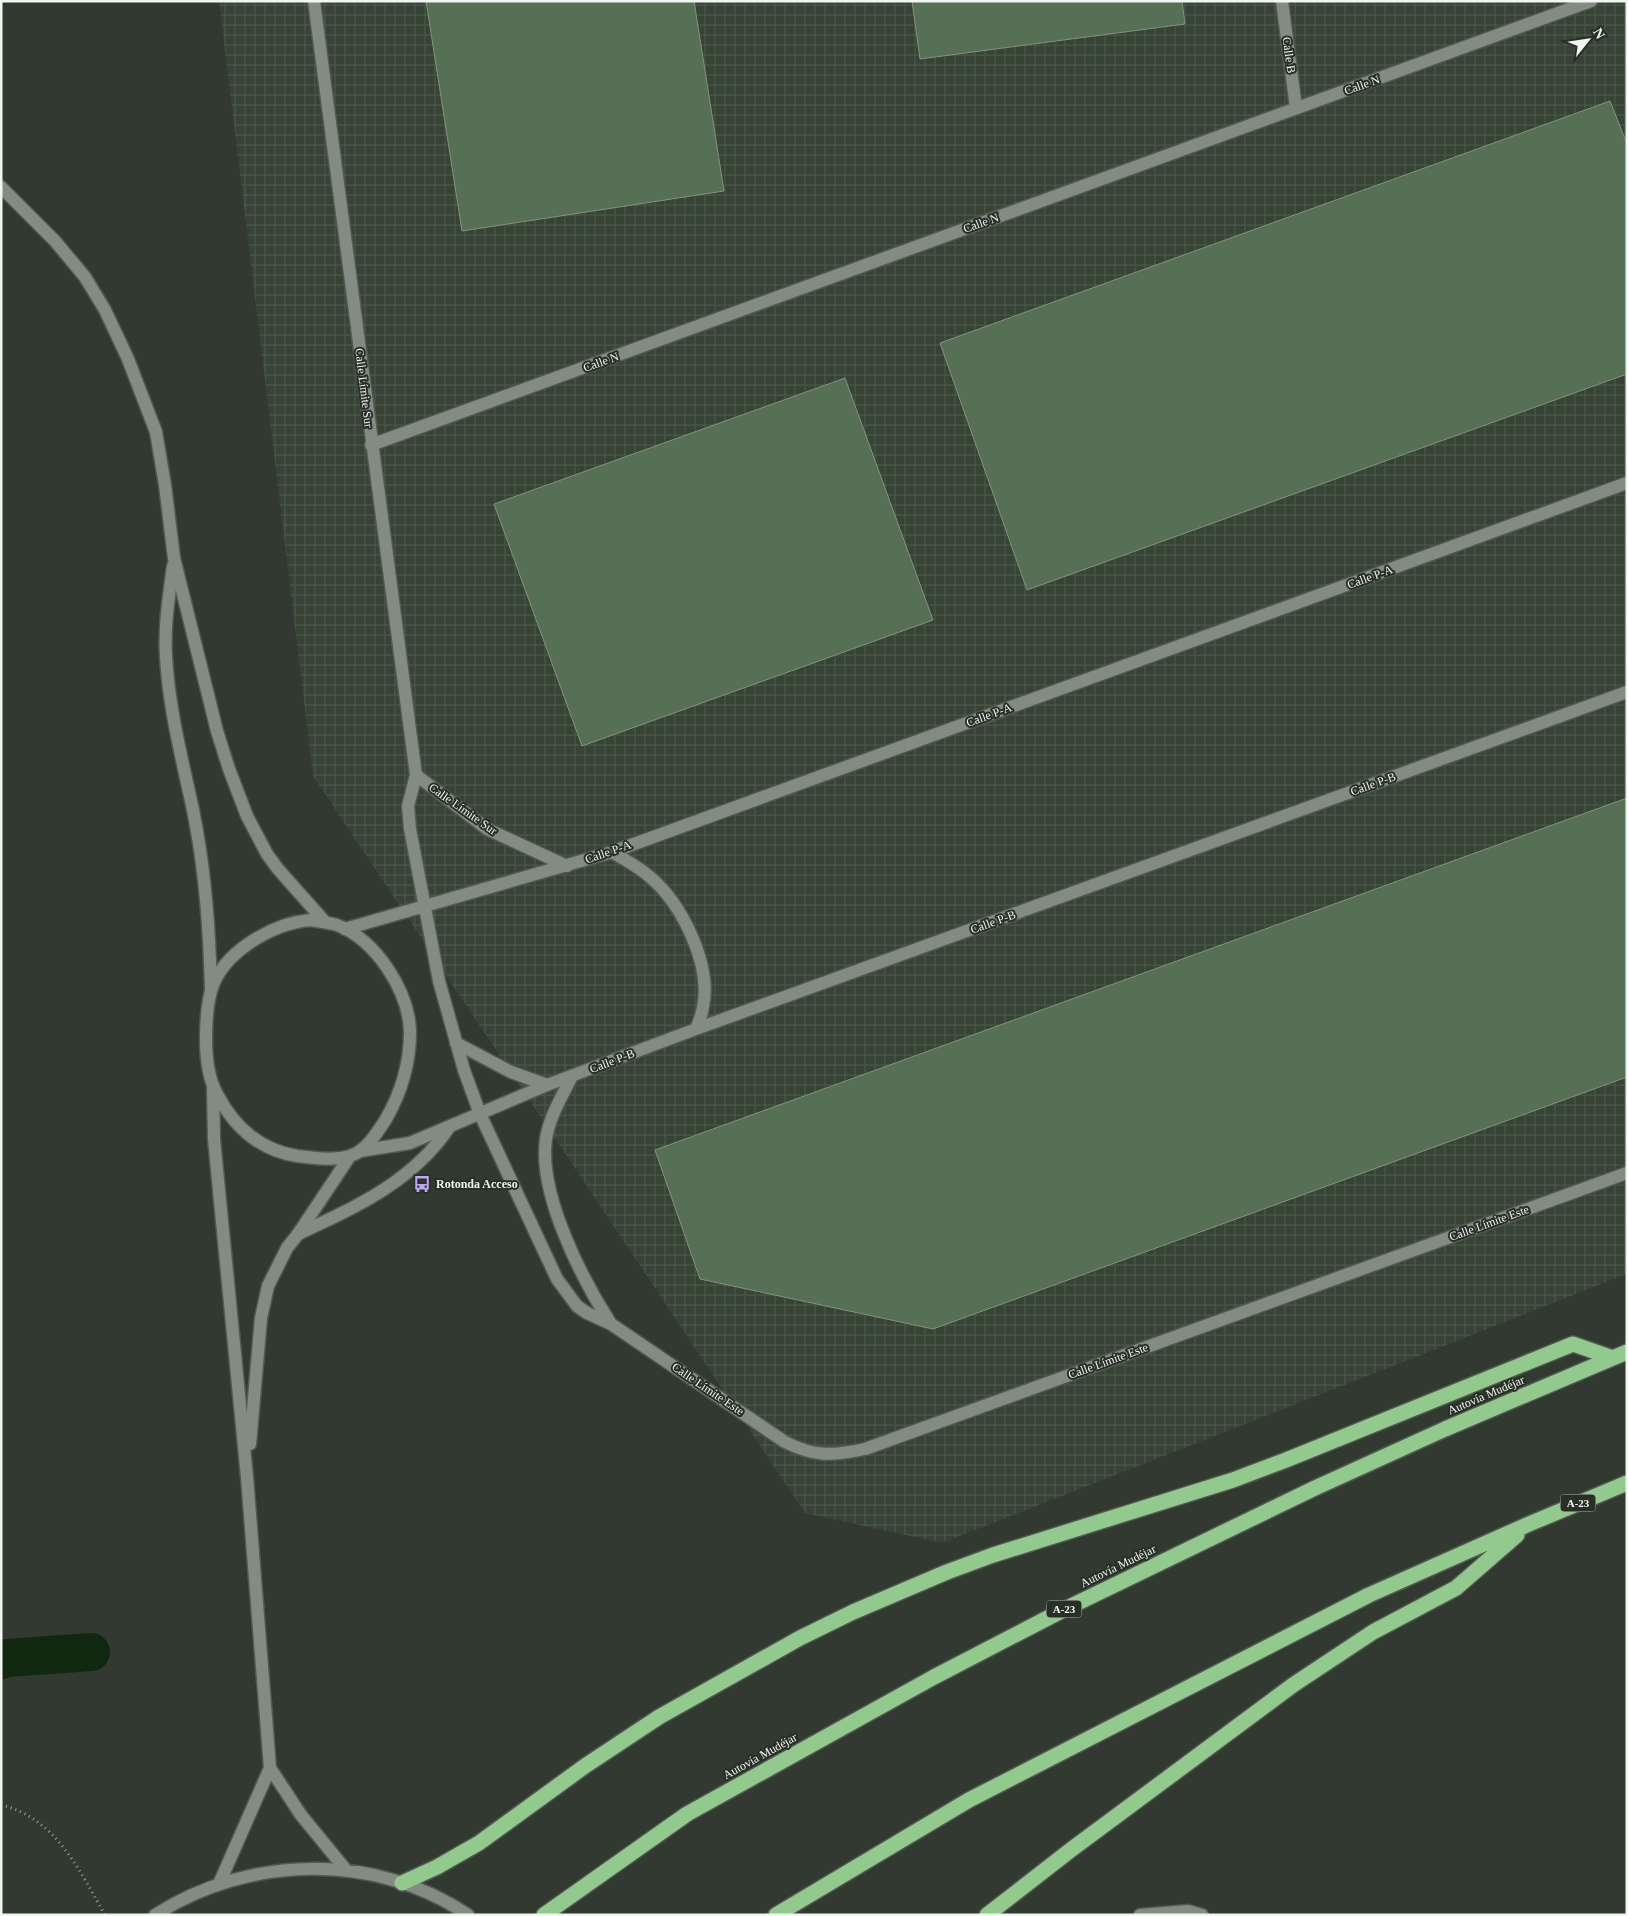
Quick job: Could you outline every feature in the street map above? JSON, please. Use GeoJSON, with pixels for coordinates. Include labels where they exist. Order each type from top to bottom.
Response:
{"type":"FeatureCollection","features":[{"type":"Feature","properties":{"kind":"highway"},"geometry":{"type":"LineString","coordinates":[[402,1883],[437,1867],[479,1843],[585,1766],[659,1717],[800,1638],[853,1612],[993,1555],[1233,1480],[1573,1344],[1620,1355]]}},
{"type":"Feature","properties":{"kind":"highway","name":"Autovía Mudéjar"},"geometry":{"type":"LineString","coordinates":[[544,1915],[687,1814],[1056,1613],[1187,1548],[1315,1488],[1445,1429],[1620,1355]]}},
{"type":"Feature","properties":{"kind":"highway","name":"A-23"},"geometry":{"type":"LineString","coordinates":[[776,1915],[969,1800],[1369,1595],[1627,1483]]}},
{"type":"Feature","properties":{"kind":"highway"},"geometry":{"type":"LineString","coordinates":[[987,1915],[1072,1849],[1293,1685],[1373,1632],[1456,1588],[1529,1524]]}},
{"type":"Feature","properties":{"kind":"street","name":"Calle Límite Sur"},"geometry":{"type":"LineString","coordinates":[[314,1],[416,775],[408,806],[409,822],[439,981],[456,1043]]}},
{"type":"Feature","properties":{"kind":"street","name":"Calle B"},"geometry":{"type":"LineString","coordinates":[[1282,1],[1296,108]]}},
{"type":"Feature","properties":{"kind":"street","name":"Calle N"},"geometry":{"type":"LineString","coordinates":[[371,445],[1591,1]]}},
{"type":"Feature","properties":{"kind":"street"},"geometry":{"type":"LineString","coordinates":[[1,187],[55,241],[85,277],[104,310],[128,359],[156,432],[174,558],[217,731],[229,769],[247,816],[257,836],[278,869],[325,922]]}},
{"type":"Feature","properties":{"kind":"street","name":"Calle P-A"},"geometry":{"type":"LineString","coordinates":[[345,930],[612,852],[1627,483]]}},
{"type":"Feature","properties":{"kind":"street"},"geometry":{"type":"LineString","coordinates":[[174,558],[166,616],[165,654],[172,715],[193,811],[203,870],[211,989],[207,1011],[206,1054],[213,1088],[214,1139],[247,1477],[270,1768],[219,1884]]}},
{"type":"Feature","properties":{"kind":"street","name":"Calle P-B"},"geometry":{"type":"LineString","coordinates":[[213,1088],[234,1122],[258,1143],[271,1150],[288,1155],[314,1158],[355,1154],[410,1143],[547,1085],[696,1029],[1627,692]]}},
{"type":"Feature","properties":{"kind":"street","name":"Calle Límite Sur"},"geometry":{"type":"LineString","coordinates":[[416,775],[487,829],[567,866]]}},
{"type":"Feature","properties":{"kind":"street"},"geometry":{"type":"LineString","coordinates":[[612,852],[645,873],[667,894],[690,929],[699,957],[704,985],[704,1006],[696,1029]]}},
{"type":"Feature","properties":{"kind":"street"},"geometry":{"type":"LineString","coordinates":[[211,989],[226,964],[247,945],[264,934],[294,922],[311,920],[325,922],[345,930],[368,946],[387,968],[400,993],[410,1031],[405,1073],[398,1093],[382,1124],[372,1139],[355,1154],[287,1248],[268,1286],[261,1318],[247,1477]]}},
{"type":"Feature","properties":{"kind":"street"},"geometry":{"type":"LineString","coordinates":[[456,1043],[512,1072],[547,1085]]}},
{"type":"Feature","properties":{"kind":"street","name":"Calle Límite Este"},"geometry":{"type":"LineString","coordinates":[[456,1043],[480,1114],[557,1279],[577,1306],[587,1313],[611,1324],[785,1442],[819,1455],[839,1454],[865,1449],[1627,1173]]}},
{"type":"Feature","properties":{"kind":"street","name":"Calle Límite Este"},"geometry":{"type":"LineString","coordinates":[[572,1076],[552,1118],[546,1138],[545,1158],[551,1194],[560,1224],[593,1296],[611,1324]]}},
{"type":"Feature","properties":{"kind":"street"},"geometry":{"type":"LineString","coordinates":[[298,1234],[337,1216],[406,1175],[425,1159],[450,1126]]}},
{"type":"Feature","properties":{"kind":"street"},"geometry":{"type":"LineString","coordinates":[[270,1768],[301,1815],[346,1870]]}},
{"type":"Feature","properties":{"kind":"street"},"geometry":{"type":"LineString","coordinates":[[155,1915],[192,1894],[219,1884],[250,1875],[314,1868],[346,1870],[375,1875],[402,1883],[430,1893],[468,1915]]}},
{"type":"Feature","properties":{"kind":"street"},"geometry":{"type":"LineString","coordinates":[[1140,1915],[1188,1911],[1202,1915]]}},
{"type":"Feature","properties":{"kind":"path"},"geometry":{"type":"LineString","coordinates":[[1,1805],[33,1818],[51,1832],[75,1862],[105,1915]]}},
{"type":"Feature","properties":{"kind":"shaded area"},"geometry":{"type":"Polygon","coordinates":[[[219,1],[1627,1],[1627,1274],[942,1543],[805,1513],[313,776],[219,1]]]}},
{"type":"Feature","properties":{"kind":"building"},"geometry":{"type":"Polygon","coordinates":[[[426,1],[694,1],[724,191],[462,231],[426,1]]]}},
{"type":"Feature","properties":{"kind":"building"},"geometry":{"type":"Polygon","coordinates":[[[912,1],[1182,1],[1185,24],[920,59],[912,1]]]}},
{"type":"Feature","properties":{"kind":"building"},"geometry":{"type":"Polygon","coordinates":[[[1610,101],[1627,144],[1627,374],[1027,590],[940,343],[1610,101]]]}},
{"type":"Feature","properties":{"kind":"building"},"geometry":{"type":"Polygon","coordinates":[[[845,378],[933,620],[582,746],[494,504],[845,378]]]}},
{"type":"Feature","properties":{"kind":"building"},"geometry":{"type":"Polygon","coordinates":[[[1627,798],[1627,1077],[933,1329],[700,1279],[655,1150],[1627,798]]]}},
{"type":"Feature","properties":{"kind":"waterway"},"geometry":{"type":"LineString","coordinates":[[1,1660],[91,1652]]}},
{"type":"Feature","properties":{"kind":"place","name":"Rotonda Acceso"},"geometry":{"type":"Point","coordinates":[422,1184]}}]}
